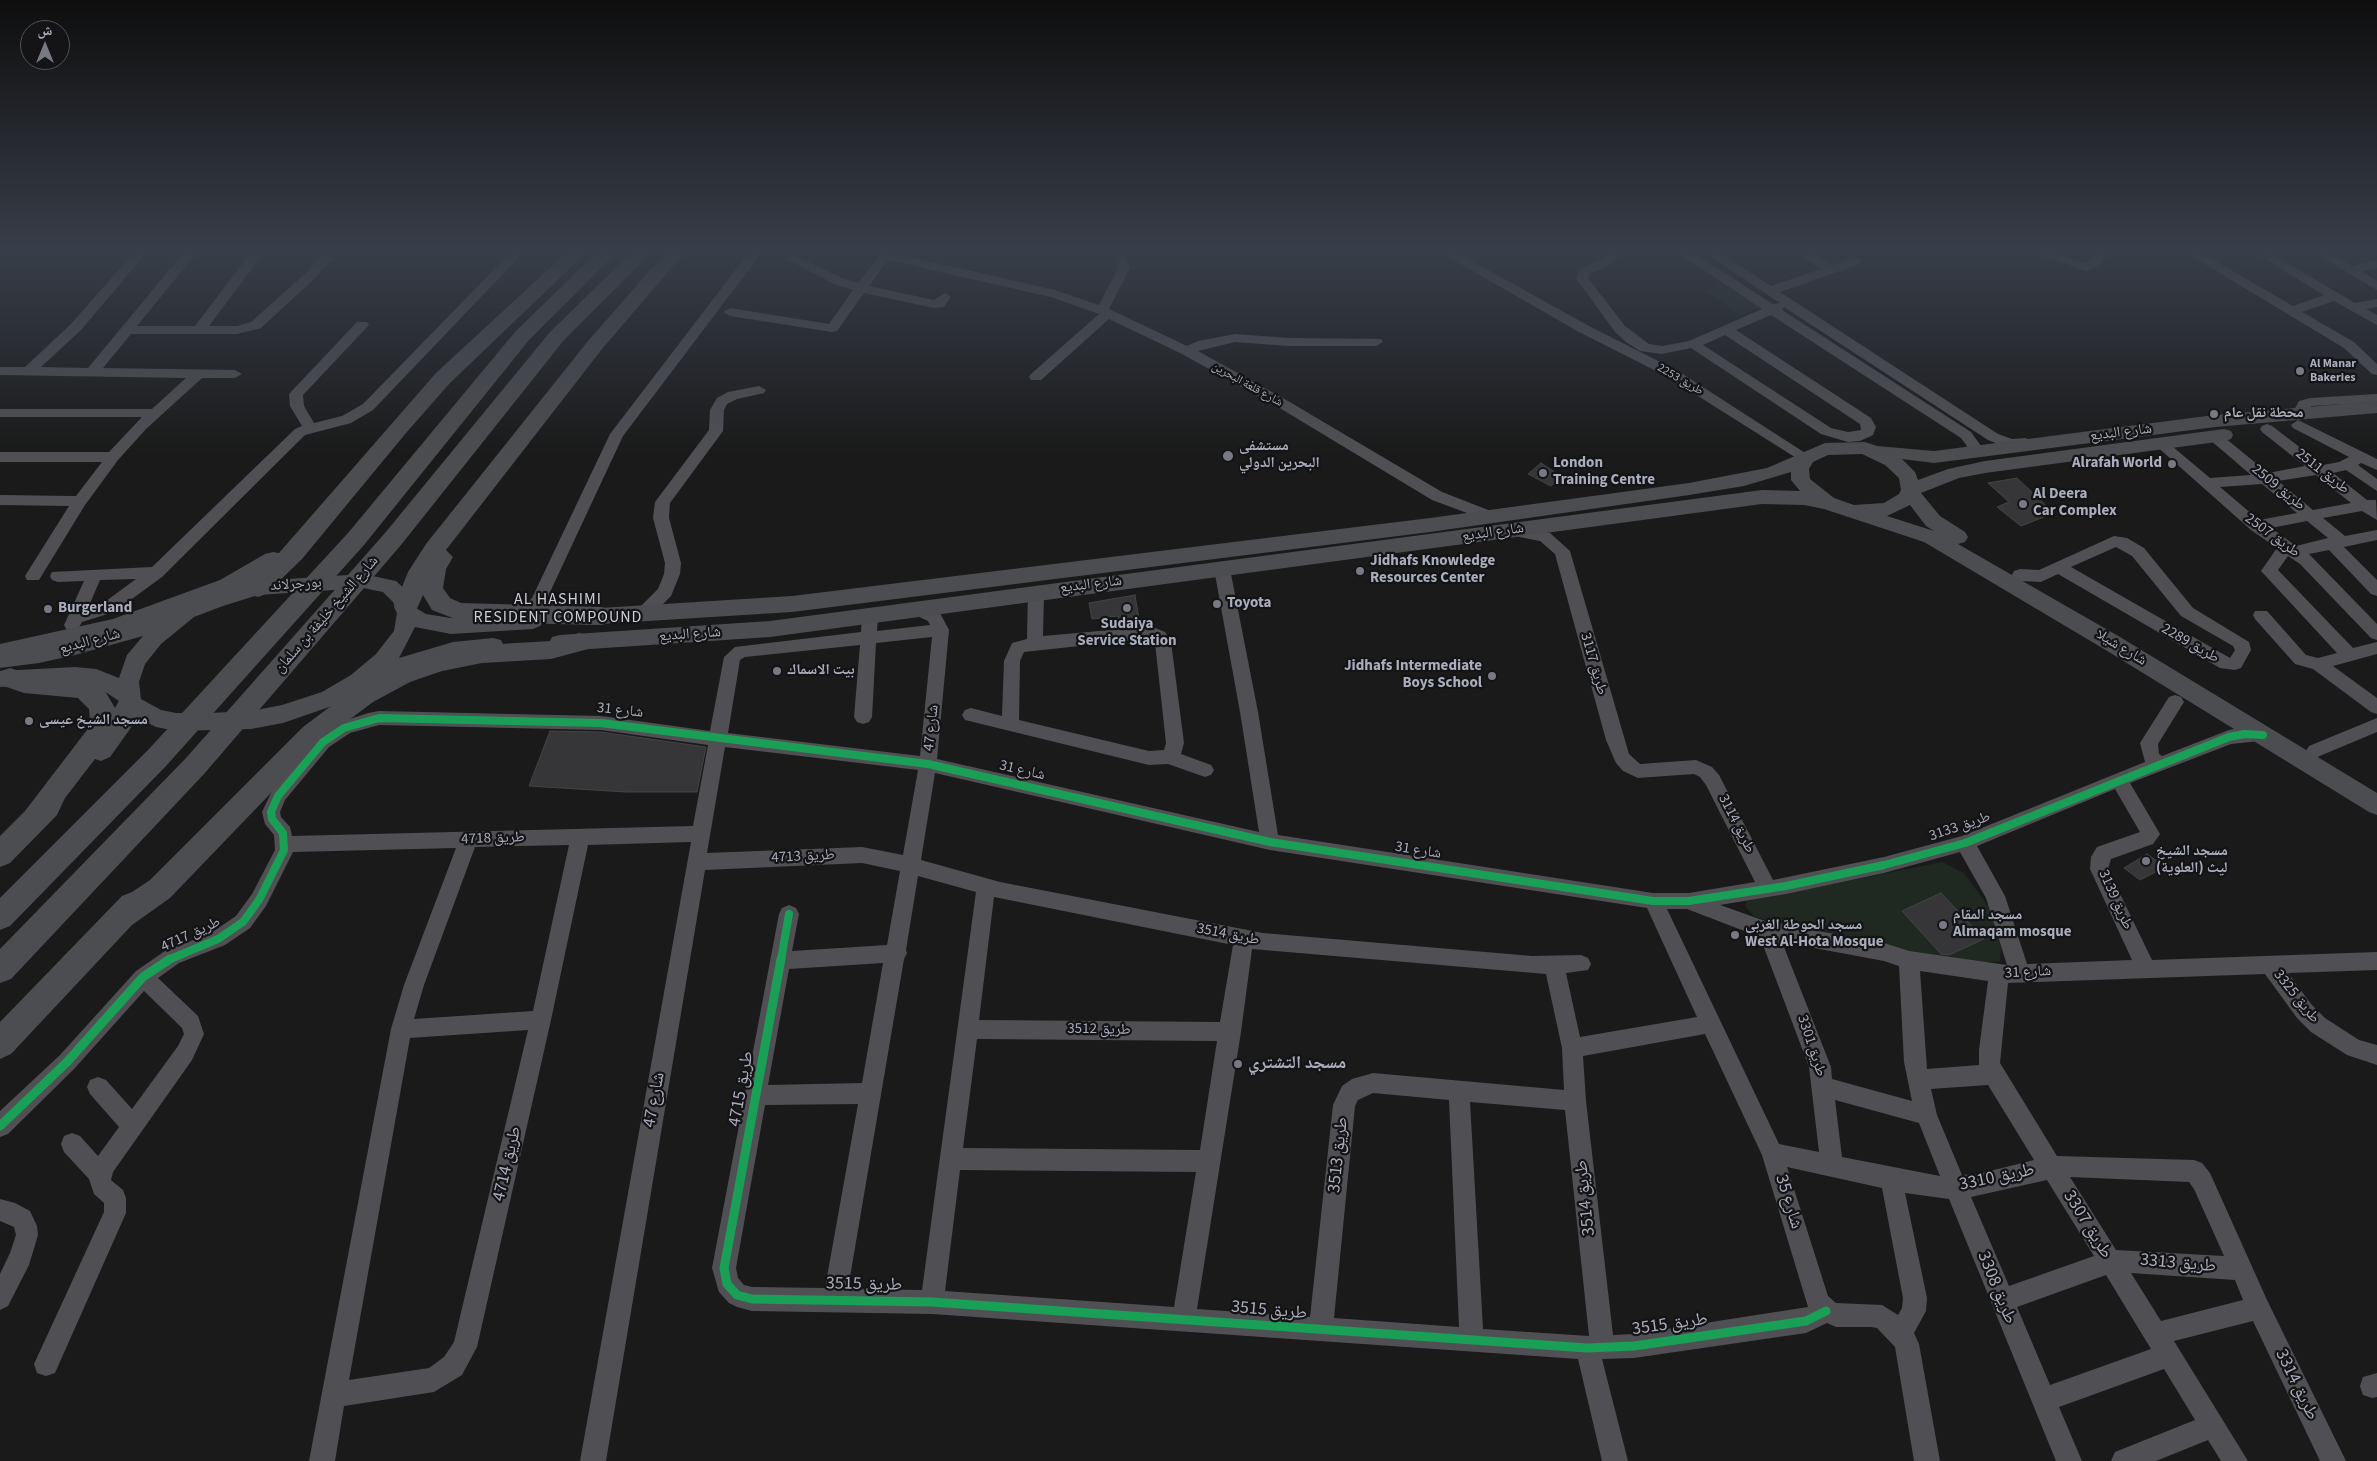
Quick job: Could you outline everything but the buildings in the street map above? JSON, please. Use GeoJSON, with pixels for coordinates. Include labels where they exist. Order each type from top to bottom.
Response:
{"type":"FeatureCollection","features":[{"type":"Feature","properties":{"kind":"highway"},"geometry":{"type":"LineString","coordinates":[[258,588],[294,553],[443,378],[504,319]]}},
{"type":"Feature","properties":{"kind":"highway","name":"شارع الشيخ خليفة بن سلمان"},"geometry":{"type":"LineString","coordinates":[[0,918],[157,758],[356,539],[522,336],[539,319]]}},
{"type":"Feature","properties":{"kind":"highway","name":"شارع الشيخ خليفة بن سلمان"},"geometry":{"type":"LineString","coordinates":[[0,970],[195,766],[393,539],[557,336],[574,319]]}},
{"type":"Feature","properties":{"kind":"highway"},"geometry":{"type":"LineString","coordinates":[[407,610],[414,583],[426,561],[595,345],[618,319]]}},
{"type":"Feature","properties":{"kind":"highway"},"geometry":{"type":"LineString","coordinates":[[0,653],[54,643],[80,625],[165,609],[248,576],[275,558],[314,516],[340,497]]}},
{"type":"Feature","properties":{"kind":"highway"},"geometry":{"type":"LineString","coordinates":[[475,498],[473,507],[434,569],[431,588],[442,604],[463,613],[534,609],[602,616]]}},
{"type":"Feature","properties":{"kind":"highway"},"geometry":{"type":"LineString","coordinates":[[120,918],[160,889],[312,734],[364,694],[401,675],[441,662],[482,654],[551,650],[579,642]]}},
{"type":"Feature","properties":{"kind":"highway"},"geometry":{"type":"LineString","coordinates":[[3,672],[24,683],[72,687],[86,691],[96,698],[102,708],[103,720],[99,734],[35,819]]}},
{"type":"Feature","properties":{"kind":"highway"},"geometry":{"type":"LineString","coordinates":[[0,1044],[294,732],[330,698]]}},
{"type":"Feature","properties":{"kind":"highway"},"geometry":{"type":"LineString","coordinates":[[0,855],[102,749],[121,722],[129,699]]}},
{"type":"Feature","properties":{"kind":"main road","name":"شارع البديع"},"geometry":{"type":"LineString","coordinates":[[1855,511],[1888,509],[1898,504],[1910,492],[1940,478],[1970,470],[2267,429],[2299,419],[2377,407]]}},
{"type":"Feature","properties":{"kind":"main road","name":"شارع البديع"},"geometry":{"type":"LineString","coordinates":[[407,610],[421,621],[451,626],[792,604],[1430,525],[1689,489],[1773,473],[1832,448],[1865,448],[1918,457],[1972,453],[2215,420],[2377,418]]}},
{"type":"Feature","properties":{"kind":"main road","name":"شارع شيلا"},"geometry":{"type":"LineString","coordinates":[[1865,448],[1879,454],[1902,469],[1910,481],[1910,492],[1933,521],[2038,586],[2377,788]]}},
{"type":"Feature","properties":{"kind":"main road"},"geometry":{"type":"LineString","coordinates":[[1806,458],[1800,469],[1801,480],[1804,486],[1827,503]]}},
{"type":"Feature","properties":{"kind":"main road","name":"شارع البديع"},"geometry":{"type":"LineString","coordinates":[[359,681],[402,664],[453,650],[482,646],[579,642],[770,639],[870,616],[1036,592],[1576,521],[1786,497],[1827,503]]}},
{"type":"Feature","properties":{"kind":"main road"},"geometry":{"type":"LineString","coordinates":[[1736,502],[1807,508],[1881,526],[2038,586]]}},
{"type":"Feature","properties":{"kind":"main road","name":"شارع شيلا"},"geometry":{"type":"LineString","coordinates":[[1827,503],[1931,537],[2038,586],[2220,710],[2377,805]]}},
{"type":"Feature","properties":{"kind":"main road","name":"بورجرلاند"},"geometry":{"type":"LineString","coordinates":[[129,699],[130,672],[135,661],[153,638],[179,618],[216,600],[258,588],[363,581],[377,582],[389,586],[396,592],[407,610]]}},
{"type":"Feature","properties":{"kind":"main road"},"geometry":{"type":"LineString","coordinates":[[129,699],[156,718],[176,722],[251,720],[283,714],[330,698],[375,669],[393,650],[404,632],[407,610]]}},
{"type":"Feature","properties":{"kind":"main road","name":"شارع البديع"},"geometry":{"type":"LineString","coordinates":[[3,672],[75,647],[179,618]]}},
{"type":"Feature","properties":{"kind":"main road","name":"شارع البديع"},"geometry":{"type":"LineString","coordinates":[[3,672],[96,677],[107,681],[129,699]]}},
{"type":"Feature","properties":{"kind":"street"},"geometry":{"type":"LineString","coordinates":[[30,370],[83,319]]}},
{"type":"Feature","properties":{"kind":"street"},"geometry":{"type":"LineString","coordinates":[[93,371],[136,319]]}},
{"type":"Feature","properties":{"kind":"street"},"geometry":{"type":"LineString","coordinates":[[198,331],[207,319]]}},
{"type":"Feature","properties":{"kind":"street"},"geometry":{"type":"LineString","coordinates":[[127,330],[237,330],[256,325],[262,319]]}},
{"type":"Feature","properties":{"kind":"street"},"geometry":{"type":"LineString","coordinates":[[80,625],[108,608],[156,573],[292,438],[310,428],[346,420],[368,407],[453,319]]}},
{"type":"Feature","properties":{"kind":"street"},"geometry":{"type":"LineString","coordinates":[[534,609],[617,434],[705,319]]}},
{"type":"Feature","properties":{"kind":"street"},"geometry":{"type":"LineString","coordinates":[[777,319],[832,328],[838,319]]}},
{"type":"Feature","properties":{"kind":"street"},"geometry":{"type":"LineString","coordinates":[[1036,377],[1097,319]]}},
{"type":"Feature","properties":{"kind":"street","name":"شارع قلعة البحرين"},"geometry":{"type":"LineString","coordinates":[[1120,319],[1187,351],[1283,404],[1438,496],[1491,517]]}},
{"type":"Feature","properties":{"kind":"street","name":"طريق 2253"},"geometry":{"type":"LineString","coordinates":[[1576,319],[1640,352],[1806,458]]}},
{"type":"Feature","properties":{"kind":"street","name":"طريق 2253"},"geometry":{"type":"LineString","coordinates":[[1613,319],[1640,352]]}},
{"type":"Feature","properties":{"kind":"street","name":"طريق 2253"},"geometry":{"type":"LineString","coordinates":[[1640,352],[1694,344],[1753,319]]}},
{"type":"Feature","properties":{"kind":"street"},"geometry":{"type":"LineString","coordinates":[[1784,319],[1966,435],[1974,446],[1972,453]]}},
{"type":"Feature","properties":{"kind":"street"},"geometry":{"type":"LineString","coordinates":[[1811,319],[1998,440],[2011,444],[2050,442]]}},
{"type":"Feature","properties":{"kind":"street"},"geometry":{"type":"LineString","coordinates":[[2305,319],[2354,349],[2361,358],[2377,371]]}},
{"type":"Feature","properties":{"kind":"street"},"geometry":{"type":"LineString","coordinates":[[310,428],[297,406],[296,394],[362,325]]}},
{"type":"Feature","properties":{"kind":"street"},"geometry":{"type":"LineString","coordinates":[[1694,344],[1826,431],[1848,437],[1860,436],[1868,432],[1869,427],[1866,421],[1728,331]]}},
{"type":"Feature","properties":{"kind":"street"},"geometry":{"type":"LineString","coordinates":[[1187,351],[1203,344],[1236,338],[1288,342],[1376,342]]}},
{"type":"Feature","properties":{"kind":"street"},"geometry":{"type":"LineString","coordinates":[[0,371],[235,374]]}},
{"type":"Feature","properties":{"kind":"street"},"geometry":{"type":"LineString","coordinates":[[33,576],[80,501],[113,456],[155,412],[198,373]]}},
{"type":"Feature","properties":{"kind":"street"},"geometry":{"type":"LineString","coordinates":[[682,612],[671,598],[669,585],[673,563],[661,518],[663,502],[716,431],[717,410],[722,401],[733,394],[759,390]]}},
{"type":"Feature","properties":{"kind":"street"},"geometry":{"type":"LineString","coordinates":[[2377,398],[2310,402],[2304,404],[2299,419],[2354,460],[2377,486]]}},
{"type":"Feature","properties":{"kind":"street"},"geometry":{"type":"LineString","coordinates":[[0,413],[155,412]]}},
{"type":"Feature","properties":{"kind":"street","name":"طريق 2511"},"geometry":{"type":"LineString","coordinates":[[2267,429],[2373,508]]}},
{"type":"Feature","properties":{"kind":"street","name":"طريق 2509"},"geometry":{"type":"LineString","coordinates":[[2214,436],[2312,515],[2377,590]]}},
{"type":"Feature","properties":{"kind":"street","name":"طريق 2507"},"geometry":{"type":"LineString","coordinates":[[2161,444],[2256,526],[2306,560],[2377,634]]}},
{"type":"Feature","properties":{"kind":"street"},"geometry":{"type":"LineString","coordinates":[[0,457],[113,456]]}},
{"type":"Feature","properties":{"kind":"street"},"geometry":{"type":"LineString","coordinates":[[2207,483],[2266,478],[2320,470],[2354,460],[2377,465]]}},
{"type":"Feature","properties":{"kind":"street"},"geometry":{"type":"LineString","coordinates":[[1430,525],[1439,517],[1442,510],[1438,496]]}},
{"type":"Feature","properties":{"kind":"street"},"geometry":{"type":"LineString","coordinates":[[0,500],[80,501]]}},
{"type":"Feature","properties":{"kind":"street"},"geometry":{"type":"LineString","coordinates":[[2256,526],[2312,515],[2373,508]]}},
{"type":"Feature","properties":{"kind":"street"},"geometry":{"type":"LineString","coordinates":[[1562,551],[1563,537],[1576,521]]}},
{"type":"Feature","properties":{"kind":"street"},"geometry":{"type":"LineString","coordinates":[[1508,531],[1544,537],[1562,551]]}},
{"type":"Feature","properties":{"kind":"street"},"geometry":{"type":"LineString","coordinates":[[2349,655],[2269,571],[2289,550],[2376,535]]}},
{"type":"Feature","properties":{"kind":"street","name":"طريق 2289"},"geometry":{"type":"LineString","coordinates":[[2038,586],[2058,568],[2114,541],[2122,542],[2138,552],[2187,612],[2239,642],[2243,646],[2243,650],[2234,665],[2226,664],[2058,568]]}},
{"type":"Feature","properties":{"kind":"street","name":"طريق 3117"},"geometry":{"type":"LineString","coordinates":[[1562,551],[1614,740],[1622,758],[1628,766],[1638,771],[1696,767]]}},
{"type":"Feature","properties":{"kind":"street"},"geometry":{"type":"LineString","coordinates":[[1222,569],[1249,712],[1270,842]]}},
{"type":"Feature","properties":{"kind":"street"},"geometry":{"type":"LineString","coordinates":[[58,576],[156,573]]}},
{"type":"Feature","properties":{"kind":"street"},"geometry":{"type":"LineString","coordinates":[[80,625],[95,575]]}},
{"type":"Feature","properties":{"kind":"street"},"geometry":{"type":"LineString","coordinates":[[643,614],[660,600],[669,585]]}},
{"type":"Feature","properties":{"kind":"street"},"geometry":{"type":"LineString","coordinates":[[1034,643],[1036,592]]}},
{"type":"Feature","properties":{"kind":"street"},"geometry":{"type":"LineString","coordinates":[[919,610],[934,617],[942,630]]}},
{"type":"Feature","properties":{"kind":"street"},"geometry":{"type":"LineString","coordinates":[[2261,615],[2301,660],[2318,664],[2377,707]]}},
{"type":"Feature","properties":{"kind":"street"},"geometry":{"type":"LineString","coordinates":[[863,717],[870,616]]}},
{"type":"Feature","properties":{"kind":"street","name":"شارع 47"},"geometry":{"type":"LineString","coordinates":[[593,1461],[732,657],[741,651],[770,639],[869,637],[942,630],[928,764],[835,1300]]}},
{"type":"Feature","properties":{"kind":"street"},"geometry":{"type":"LineString","coordinates":[[1010,725],[1014,652],[1018,647],[1034,643],[1153,633],[1160,636],[1163,642],[1175,743],[1173,752],[1168,757]]}},
{"type":"Feature","properties":{"kind":"street"},"geometry":{"type":"LineString","coordinates":[[2318,664],[2377,648]]}},
{"type":"Feature","properties":{"kind":"street"},"geometry":{"type":"LineString","coordinates":[[2160,764],[2151,757],[2149,743],[2175,702]]}},
{"type":"Feature","properties":{"kind":"street"},"geometry":{"type":"LineString","coordinates":[[2220,710],[2231,725],[2229,737]]}},
{"type":"Feature","properties":{"kind":"street"},"geometry":{"type":"LineString","coordinates":[[971,715],[1149,758],[1168,757],[1205,770]]}},
{"type":"Feature","properties":{"kind":"street","name":"شارع 31"},"geometry":{"type":"LineString","coordinates":[[285,844],[283,833],[272,819],[274,804],[278,796],[323,742],[356,724],[379,718],[601,723],[928,764],[1270,842],[1653,901]]}},
{"type":"Feature","properties":{"kind":"street"},"geometry":{"type":"LineString","coordinates":[[2315,751],[2377,725]]}},
{"type":"Feature","properties":{"kind":"street","name":"طريق 3133"},"geometry":{"type":"LineString","coordinates":[[1653,901],[1689,901],[1768,888],[1884,865],[1965,843],[2060,803],[2229,737],[2244,734],[2263,735]]}},
{"type":"Feature","properties":{"kind":"street","name":"طريق 3114"},"geometry":{"type":"LineString","coordinates":[[1696,767],[1706,772],[1713,780],[1768,888]]}},
{"type":"Feature","properties":{"kind":"street","name":"طريق 3139"},"geometry":{"type":"LineString","coordinates":[[2119,781],[2151,834],[2146,838],[2104,853],[2100,857],[2099,869],[2146,968]]}},
{"type":"Feature","properties":{"kind":"street","name":"طريق 4718"},"geometry":{"type":"LineString","coordinates":[[285,844],[701,834]]}},
{"type":"Feature","properties":{"kind":"street","name":"طريق 4714"},"geometry":{"type":"LineString","coordinates":[[334,1395],[434,1380],[453,1366],[465,1347],[541,1020],[580,836]]}},
{"type":"Feature","properties":{"kind":"street"},"geometry":{"type":"LineString","coordinates":[[322,1461],[402,1029],[414,985],[469,839]]}},
{"type":"Feature","properties":{"kind":"street","name":"طريق 3133"},"geometry":{"type":"LineString","coordinates":[[1965,843],[1995,896],[2009,974]]}},
{"type":"Feature","properties":{"kind":"street","name":"طريق 4717"},"geometry":{"type":"LineString","coordinates":[[0,1126],[68,1062],[143,977],[172,957],[218,939],[243,922],[259,900],[285,844]]}},
{"type":"Feature","properties":{"kind":"street","name":"طريق 4713"},"geometry":{"type":"LineString","coordinates":[[696,862],[838,855],[886,859],[909,866]]}},
{"type":"Feature","properties":{"kind":"street","name":"طريق 3514"},"geometry":{"type":"LineString","coordinates":[[909,866],[986,887],[1282,945],[1554,966],[1581,964]]}},
{"type":"Feature","properties":{"kind":"street"},"geometry":{"type":"LineString","coordinates":[[932,1302],[986,887]]}},
{"type":"Feature","properties":{"kind":"street","name":"شارع 35"},"geometry":{"type":"LineString","coordinates":[[1653,901],[1772,1153],[1816,1298],[1826,1311]]}},
{"type":"Feature","properties":{"kind":"street","name":"شارع 31"},"geometry":{"type":"LineString","coordinates":[[1689,901],[1768,931],[1884,952],[1909,960],[2009,974],[2377,961]]}},
{"type":"Feature","properties":{"kind":"street","name":"طريق 4715"},"geometry":{"type":"LineString","coordinates":[[724,1268],[788,914]]}},
{"type":"Feature","properties":{"kind":"street","name":"طريق 3301"},"geometry":{"type":"LineString","coordinates":[[1768,931],[1814,1048],[1823,1087],[1832,1166]]}},
{"type":"Feature","properties":{"kind":"street"},"geometry":{"type":"LineString","coordinates":[[1184,1319],[1231,1032],[1244,938]]}},
{"type":"Feature","properties":{"kind":"street"},"geometry":{"type":"LineString","coordinates":[[780,961],[896,953]]}},
{"type":"Feature","properties":{"kind":"street","name":"طريق 3308"},"geometry":{"type":"LineString","coordinates":[[1909,960],[1918,1080],[1926,1115],[2001,1301],[2069,1461]]}},
{"type":"Feature","properties":{"kind":"street","name":"طريق 3325"},"geometry":{"type":"LineString","coordinates":[[2270,964],[2304,1011],[2318,1025],[2335,1038],[2374,1058]]}},
{"type":"Feature","properties":{"kind":"street","name":"طريق 3514"},"geometry":{"type":"LineString","coordinates":[[1554,966],[1572,1048],[1594,1348],[1615,1461]]}},
{"type":"Feature","properties":{"kind":"street","name":"طريق 3307"},"geometry":{"type":"LineString","coordinates":[[2009,974],[1989,1050],[1989,1063],[1993,1074],[2235,1461]]}},
{"type":"Feature","properties":{"kind":"street"},"geometry":{"type":"LineString","coordinates":[[100,1174],[107,1160],[185,1053],[194,1034],[191,1023],[143,977]]}},
{"type":"Feature","properties":{"kind":"street"},"geometry":{"type":"LineString","coordinates":[[402,1029],[541,1020]]}},
{"type":"Feature","properties":{"kind":"street"},"geometry":{"type":"LineString","coordinates":[[1572,1048],[1710,1024]]}},
{"type":"Feature","properties":{"kind":"street","name":"طريق 3512"},"geometry":{"type":"LineString","coordinates":[[967,1029],[1231,1032]]}},
{"type":"Feature","properties":{"kind":"street"},"geometry":{"type":"LineString","coordinates":[[1918,1080],[1993,1074]]}},
{"type":"Feature","properties":{"kind":"street","name":"طريق 3513"},"geometry":{"type":"LineString","coordinates":[[1321,1330],[1344,1105],[1350,1093],[1360,1086],[1373,1083],[1575,1100]]}},
{"type":"Feature","properties":{"kind":"street"},"geometry":{"type":"LineString","coordinates":[[98,1087],[132,1126]]}},
{"type":"Feature","properties":{"kind":"street"},"geometry":{"type":"LineString","coordinates":[[1823,1087],[1926,1115]]}},
{"type":"Feature","properties":{"kind":"street"},"geometry":{"type":"LineString","coordinates":[[1459,1090],[1472,1340]]}},
{"type":"Feature","properties":{"kind":"street"},"geometry":{"type":"LineString","coordinates":[[756,1094],[872,1093]]}},
{"type":"Feature","properties":{"kind":"street"},"geometry":{"type":"LineString","coordinates":[[46,1364],[117,1207],[115,1198],[102,1186],[100,1174],[72,1144]]}},
{"type":"Feature","properties":{"kind":"street","name":"طريق 3310"},"geometry":{"type":"LineString","coordinates":[[1772,1153],[1891,1179],[1956,1188],[1978,1185],[2050,1167],[2080,1165],[2194,1171]]}},
{"type":"Feature","properties":{"kind":"street"},"geometry":{"type":"LineString","coordinates":[[950,1159],[1210,1161]]}},
{"type":"Feature","properties":{"kind":"street","name":"طريق 3314"},"geometry":{"type":"LineString","coordinates":[[2194,1171],[2202,1181],[2259,1308],[2333,1461]]}},
{"type":"Feature","properties":{"kind":"street"},"geometry":{"type":"LineString","coordinates":[[1891,1179],[1915,1298],[1914,1311],[1901,1333]]}},
{"type":"Feature","properties":{"kind":"street"},"geometry":{"type":"LineString","coordinates":[[0,1210],[15,1214],[22,1219],[26,1226],[27,1236],[21,1257],[0,1298]]}},
{"type":"Feature","properties":{"kind":"street","name":"طريق 3313"},"geometry":{"type":"LineString","coordinates":[[2001,1301],[2110,1262],[2134,1260],[2242,1269]]}},
{"type":"Feature","properties":{"kind":"street","name":"طريق 3515"},"geometry":{"type":"LineString","coordinates":[[724,1268],[727,1284],[737,1295],[752,1299],[932,1302],[1594,1348],[1634,1346],[1806,1321],[1826,1311]]}},
{"type":"Feature","properties":{"kind":"street"},"geometry":{"type":"LineString","coordinates":[[2155,1334],[2259,1308]]}},
{"type":"Feature","properties":{"kind":"street"},"geometry":{"type":"LineString","coordinates":[[1826,1311],[1836,1315],[1871,1315],[1882,1318],[1901,1333],[1909,1355],[1927,1461]]}},
{"type":"Feature","properties":{"kind":"street"},"geometry":{"type":"LineString","coordinates":[[2043,1400],[2169,1355]]}},
{"type":"Feature","properties":{"kind":"street"},"geometry":{"type":"LineString","coordinates":[[2124,1461],[2214,1426]]}},
{"type":"Feature","properties":{"kind":"shaded area"},"geometry":{"type":"Polygon","coordinates":[[[1942,862],[1964,873],[1990,909],[2001,948],[2000,961],[1969,964],[1791,929],[1754,916],[1745,906],[1747,901],[1942,862]]]}},
{"type":"Feature","properties":{"kind":"cycle path"},"geometry":{"type":"LineString","coordinates":[[0,1126],[67,1062],[143,977],[172,957],[218,939],[243,922],[259,900],[284,850],[283,833],[272,819],[271,812],[278,796],[323,742],[344,728],[379,718],[601,723],[928,764],[1270,842],[1653,901],[1689,901],[1786,886],[1884,865],[1965,843],[2060,803],[2229,737],[2244,734],[2263,735]]}},
{"type":"Feature","properties":{"kind":"cycle path"},"geometry":{"type":"LineString","coordinates":[[789,914],[724,1268],[727,1284],[737,1295],[752,1299],[932,1302],[1587,1348],[1634,1346],[1806,1321],[1826,1311]]}},
{"type":"Feature","properties":{"kind":"place","name":"Al Manar Bakeries"},"geometry":{"type":"Point","coordinates":[2300,371]}},
{"type":"Feature","properties":{"kind":"place","name":"محطة نقل عام"},"geometry":{"type":"Point","coordinates":[2214,414]}},
{"type":"Feature","properties":{"kind":"place","name":"مستشفى البحرين الدولي"},"geometry":{"type":"Point","coordinates":[1228,456]}},
{"type":"Feature","properties":{"kind":"place","name":"Alrafah World"},"geometry":{"type":"Point","coordinates":[2172,464]}},
{"type":"Feature","properties":{"kind":"place","name":"London Training Centre"},"geometry":{"type":"Point","coordinates":[1543,473]}},
{"type":"Feature","properties":{"kind":"place","name":"Al Deera Car Complex"},"geometry":{"type":"Point","coordinates":[2023,504]}},
{"type":"Feature","properties":{"kind":"place","name":"Jidhafs Knowledge Resources Center"},"geometry":{"type":"Point","coordinates":[1360,571]}},
{"type":"Feature","properties":{"kind":"place","name":"Toyota"},"geometry":{"type":"Point","coordinates":[1217,604]}},
{"type":"Feature","properties":{"kind":"place","name":"Sudaiya Service Station"},"geometry":{"type":"Point","coordinates":[1127,608]}},
{"type":"Feature","properties":{"kind":"place","name":"Burgerland"},"geometry":{"type":"Point","coordinates":[48,609]}},
{"type":"Feature","properties":{"kind":"place","name":"بيت الاسماك"},"geometry":{"type":"Point","coordinates":[777,671]}},
{"type":"Feature","properties":{"kind":"place","name":"Jidhafs Intermediate Boys School"},"geometry":{"type":"Point","coordinates":[1492,676]}},
{"type":"Feature","properties":{"kind":"place","name":"مسجد الشيخ عيسى"},"geometry":{"type":"Point","coordinates":[29,721]}},
{"type":"Feature","properties":{"kind":"place","name":"مسجد الشيخ ليث (العلوية)"},"geometry":{"type":"Point","coordinates":[2146,861]}},
{"type":"Feature","properties":{"kind":"place","name":"مسجد المقام Almaqam mosque"},"geometry":{"type":"Point","coordinates":[1943,925]}},
{"type":"Feature","properties":{"kind":"place","name":"مسجد الحوطة الغربي West Al-Hota Mosque"},"geometry":{"type":"Point","coordinates":[1735,935]}},
{"type":"Feature","properties":{"kind":"place","name":"مسجد التشتري"},"geometry":{"type":"Point","coordinates":[1238,1064]}},
{"type":"Feature","properties":{"kind":"district","name":"AL HASHIMI RESIDENT COMPOUND"},"geometry":{"type":"Point","coordinates":[558,609]}}]}
